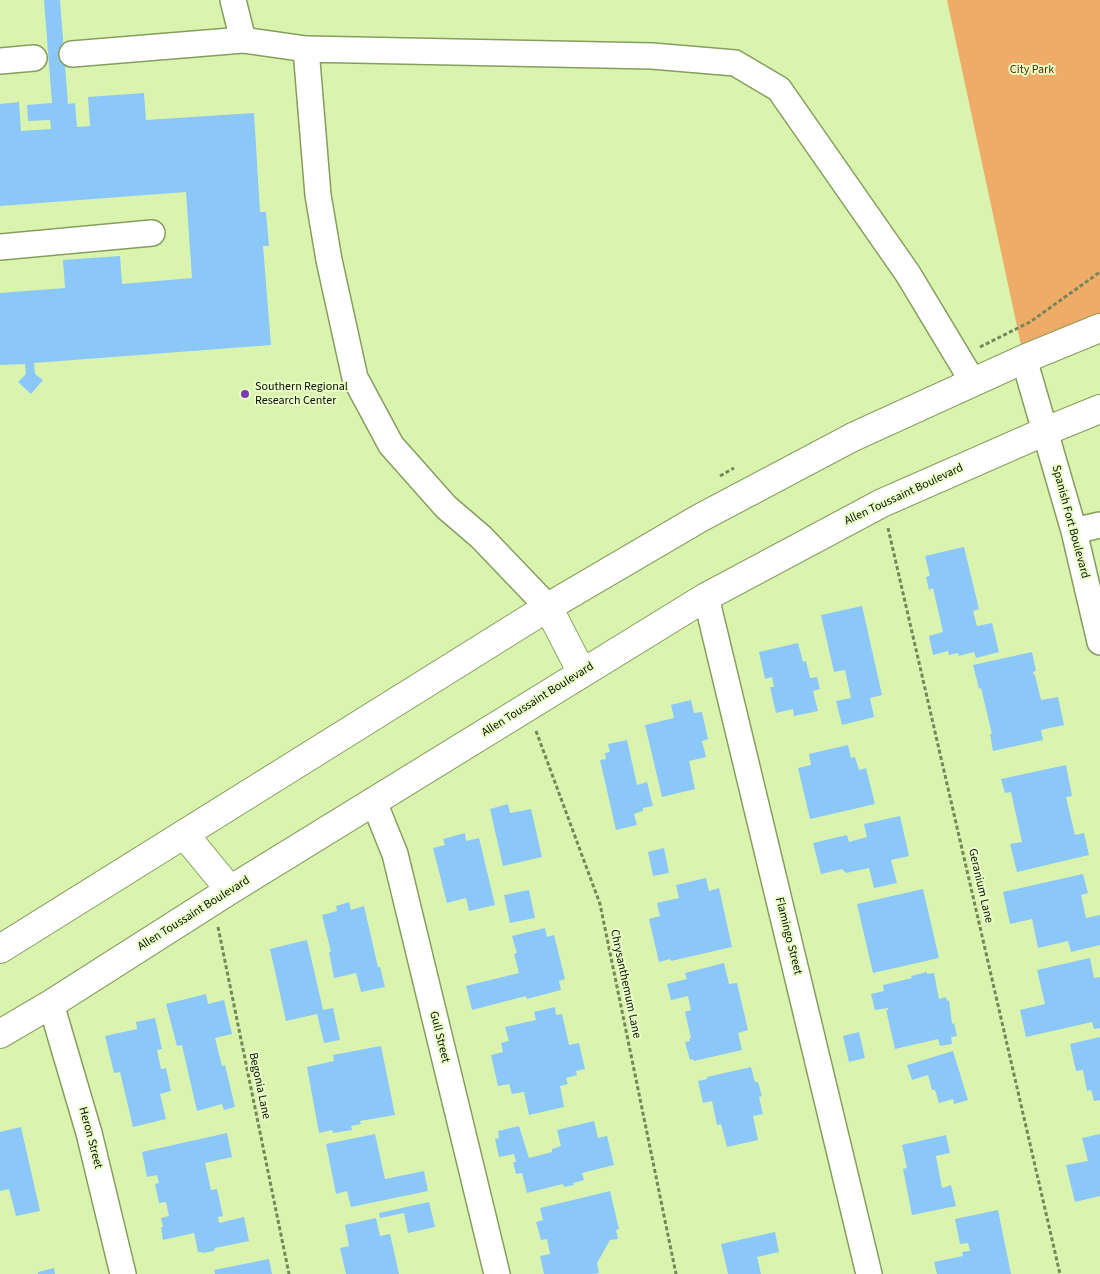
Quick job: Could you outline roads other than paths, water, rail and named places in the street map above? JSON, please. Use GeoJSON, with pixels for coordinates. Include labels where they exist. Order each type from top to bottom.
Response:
{"type":"FeatureCollection","features":[{"type":"Feature","properties":{"kind":"main road"},"geometry":{"type":"LineString","coordinates":[[0,949],[548,606],[700,518],[854,437],[973,382],[1024,359],[1099,334]]}},
{"type":"Feature","properties":{"kind":"main road","name":"Allen Toussaint Boulevard"},"geometry":{"type":"LineString","coordinates":[[0,1034],[706,597],[882,503],[1100,409]]}},
{"type":"Feature","properties":{"kind":"main road"},"geometry":{"type":"LineString","coordinates":[[548,606],[582,673]]}},
{"type":"Feature","properties":{"kind":"main road"},"geometry":{"type":"LineString","coordinates":[[184,834],[221,896]]}},
{"type":"Feature","properties":{"kind":"street"},"geometry":{"type":"LineString","coordinates":[[233,0],[243,40]]}},
{"type":"Feature","properties":{"kind":"street"},"geometry":{"type":"LineString","coordinates":[[72,54],[243,40],[306,49],[652,56],[736,63],[779,89],[908,274],[973,382]]}},
{"type":"Feature","properties":{"kind":"street"},"geometry":{"type":"LineString","coordinates":[[306,49],[318,195],[329,260],[355,378],[391,445],[446,506],[481,537],[548,606]]}},
{"type":"Feature","properties":{"kind":"street"},"geometry":{"type":"LineString","coordinates":[[0,61],[34,58]]}},
{"type":"Feature","properties":{"kind":"street"},"geometry":{"type":"LineString","coordinates":[[0,247],[152,233]]}},
{"type":"Feature","properties":{"kind":"street","name":"Spanish Fort Boulevard"},"geometry":{"type":"LineString","coordinates":[[1024,359],[1074,531],[1100,642]]}},
{"type":"Feature","properties":{"kind":"street"},"geometry":{"type":"LineString","coordinates":[[1074,531],[1100,525]]}},
{"type":"Feature","properties":{"kind":"street","name":"Flamingo Street"},"geometry":{"type":"LineString","coordinates":[[706,597],[869,1274]]}},
{"type":"Feature","properties":{"kind":"street","name":"Gull Street"},"geometry":{"type":"LineString","coordinates":[[374,802],[395,854],[497,1274]]}},
{"type":"Feature","properties":{"kind":"street","name":"Heron Street"},"geometry":{"type":"LineString","coordinates":[[51,1004],[89,1133],[123,1274]]}},
{"type":"Feature","properties":{"kind":"place","name":"Southern Regional Research Center"},"geometry":{"type":"Point","coordinates":[245,394]}},
{"type":"Feature","properties":{"kind":"park label","name":"City Park"},"geometry":{"type":"Point","coordinates":[1032,70]}}]}
